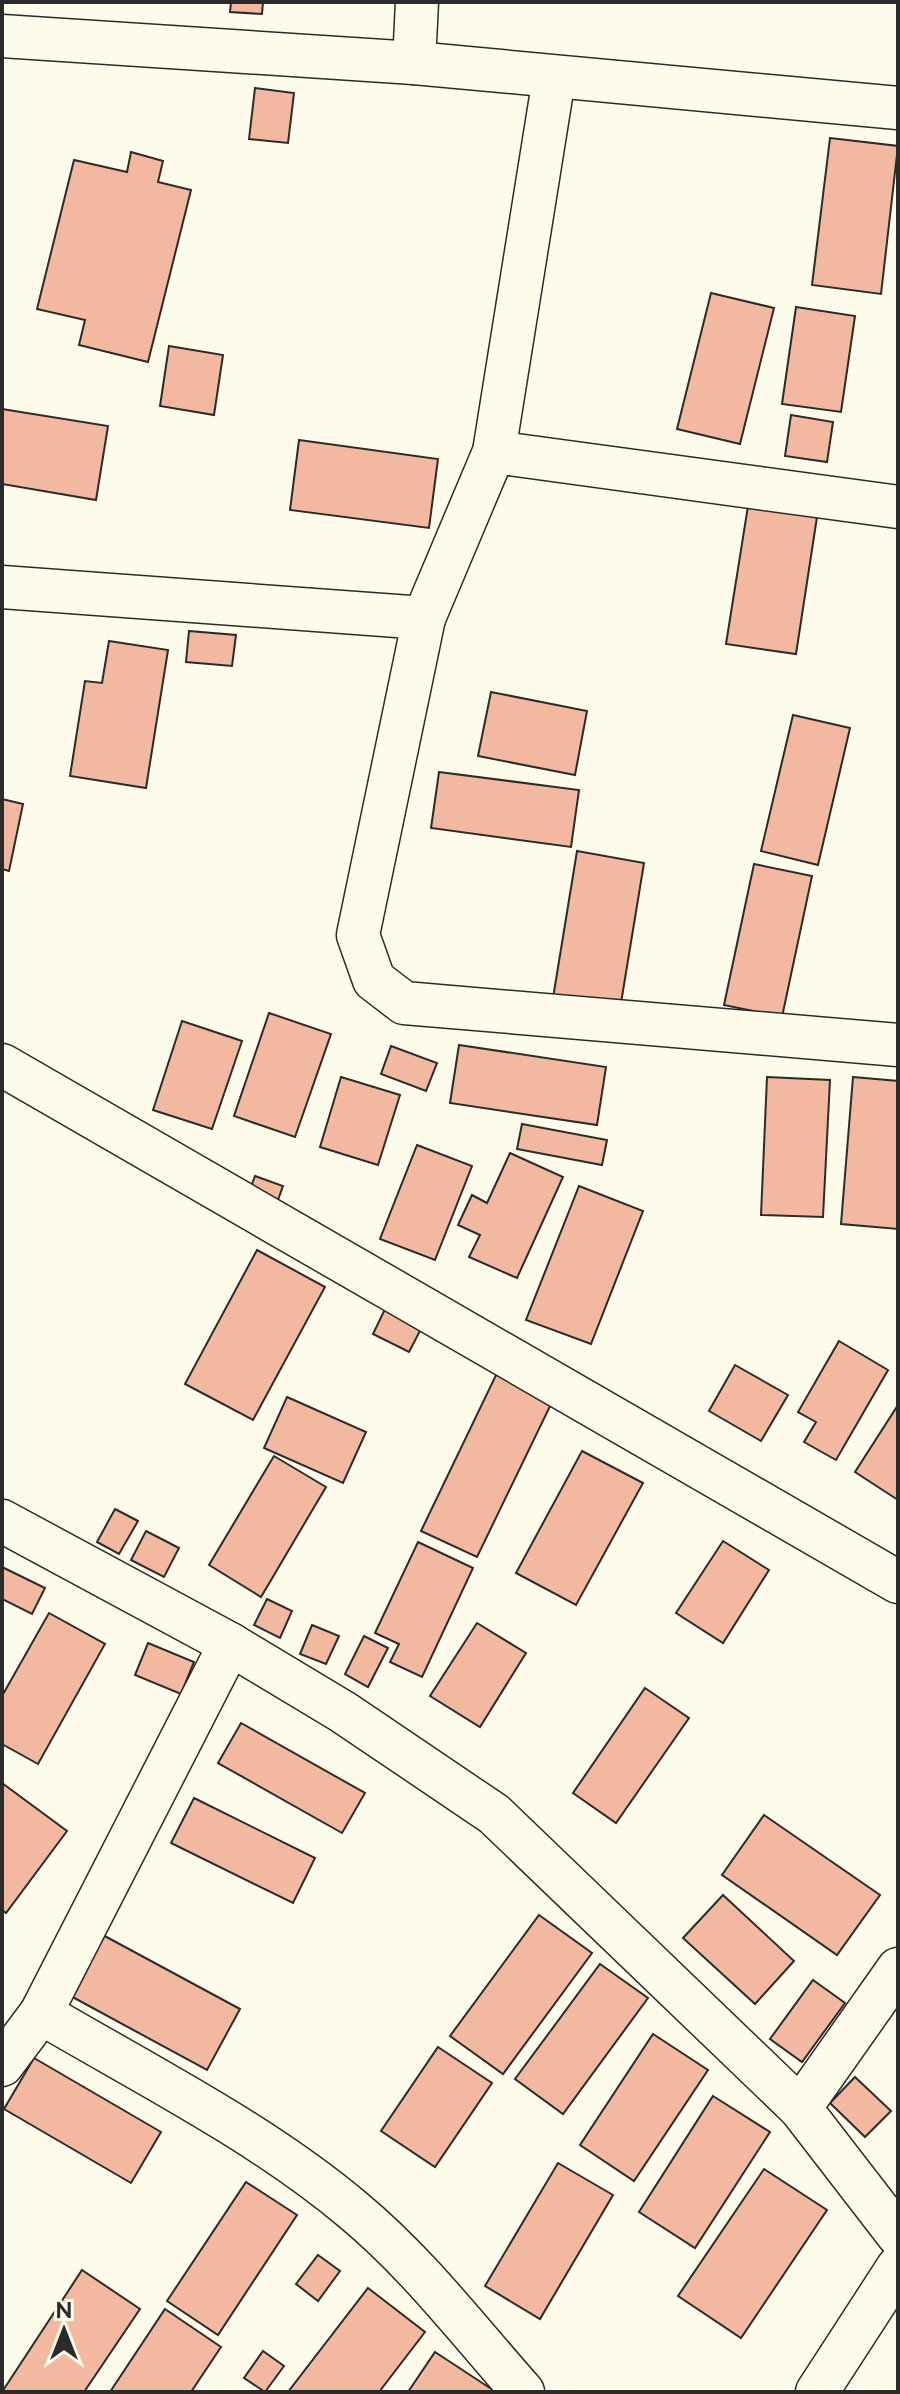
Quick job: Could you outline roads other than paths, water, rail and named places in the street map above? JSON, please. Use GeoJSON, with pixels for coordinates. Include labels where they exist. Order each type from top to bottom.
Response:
{"type":"FeatureCollection","features":[{"type":"Feature","properties":{"kind":"street"},"geometry":{"type":"LineString","coordinates":[[414,63],[417,2]]}},
{"type":"Feature","properties":{"kind":"street"},"geometry":{"type":"LineString","coordinates":[[4,33],[414,63],[898,108]]}},
{"type":"Feature","properties":{"kind":"street"},"geometry":{"type":"LineString","coordinates":[[554,78],[494,452],[424,618],[358,935],[374,980],[404,1003],[898,1045]]}},
{"type":"Feature","properties":{"kind":"street"},"geometry":{"type":"LineString","coordinates":[[494,452],[898,507]]}},
{"type":"Feature","properties":{"kind":"street"},"geometry":{"type":"LineString","coordinates":[[2,587],[424,618]]}},
{"type":"Feature","properties":{"kind":"street"},"geometry":{"type":"LineString","coordinates":[[2,1065],[898,1582]]}},
{"type":"Feature","properties":{"kind":"street"},"geometry":{"type":"LineString","coordinates":[[2,1521],[230,1644],[343,1712],[494,1814],[800,2108],[898,2235]]}},
{"type":"Feature","properties":{"kind":"street"},"geometry":{"type":"LineString","coordinates":[[2,2065],[41,2013],[230,1644]]}},
{"type":"Feature","properties":{"kind":"street"},"geometry":{"type":"LineString","coordinates":[[800,2108],[898,1969]]}},
{"type":"Feature","properties":{"kind":"street"},"geometry":{"type":"LineString","coordinates":[[41,2013],[310,2176],[355,2212],[409,2263],[523,2392]]}},
{"type":"Feature","properties":{"kind":"street"},"geometry":{"type":"LineString","coordinates":[[817,2392],[898,2267]]}}]}
